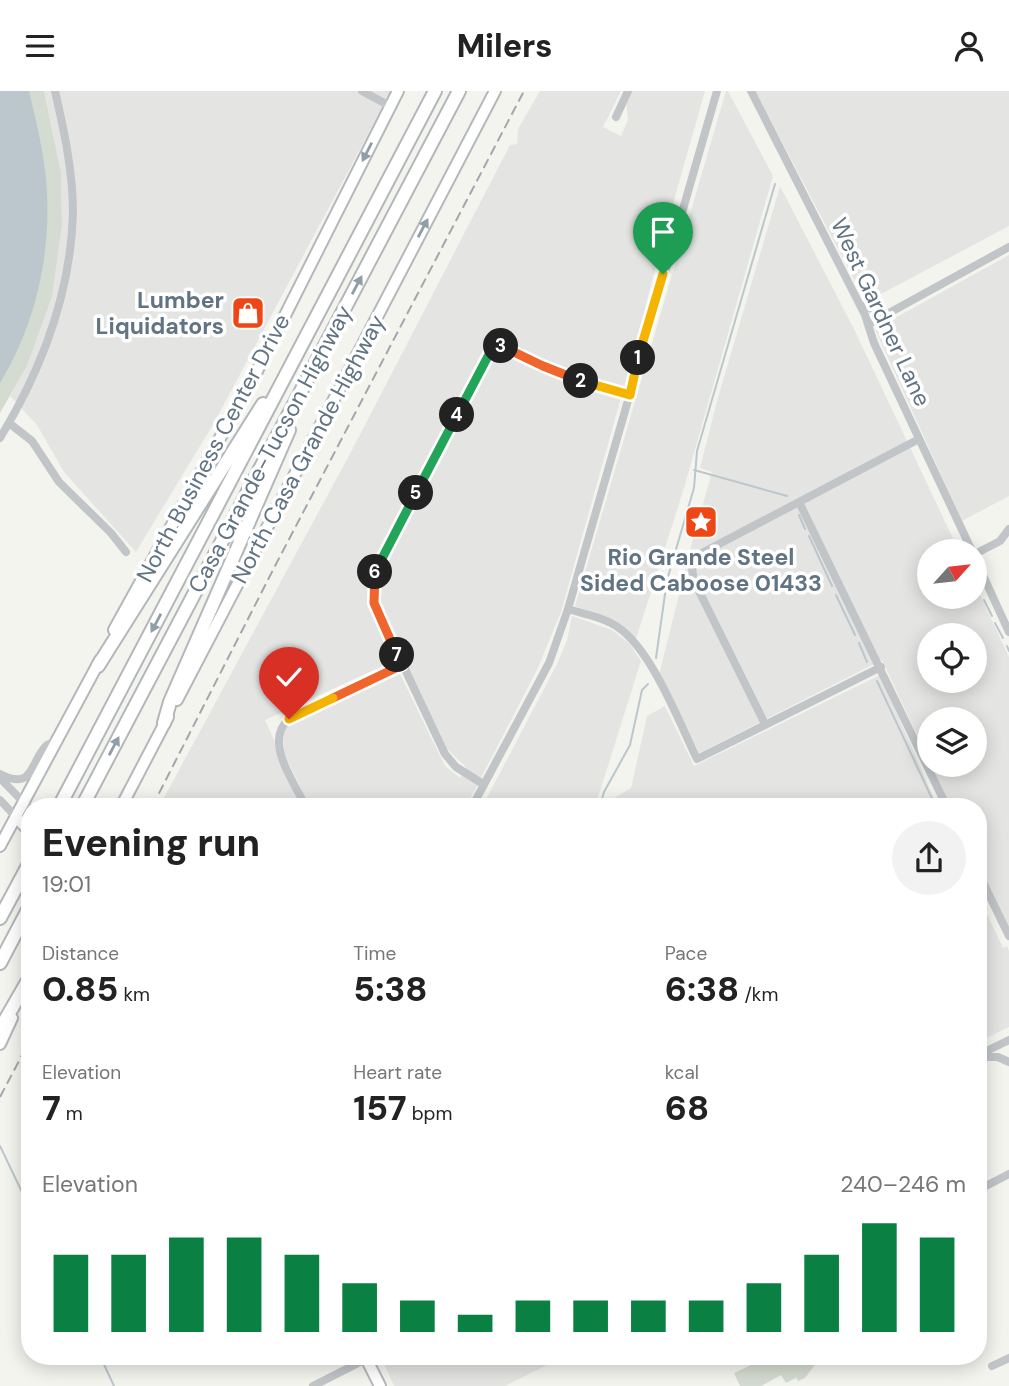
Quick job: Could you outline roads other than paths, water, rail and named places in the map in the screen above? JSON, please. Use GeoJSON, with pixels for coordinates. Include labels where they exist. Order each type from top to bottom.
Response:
{"type":"FeatureCollection","features":[{"type":"Feature","properties":{"kind":"highway","name":"Casa Grande-Tucson Highway"},"geometry":{"type":"LineString","coordinates":[[64,798],[435,91]]}},
{"type":"Feature","properties":{"kind":"highway","name":"Casa Grande-Tucson Highway"},"geometry":{"type":"LineString","coordinates":[[87,798],[459,91]]}},
{"type":"Feature","properties":{"kind":"highway"},"geometry":{"type":"LineString","coordinates":[[98,666],[301,345]]}},
{"type":"Feature","properties":{"kind":"highway"},"geometry":{"type":"LineString","coordinates":[[164,723],[170,702],[324,349]]}},
{"type":"Feature","properties":{"kind":"highway"},"geometry":{"type":"LineString","coordinates":[[0,918],[21,879]]}},
{"type":"Feature","properties":{"kind":"highway"},"geometry":{"type":"LineString","coordinates":[[0,963],[21,923]]}},
{"type":"Feature","properties":{"kind":"highway"},"geometry":{"type":"LineString","coordinates":[[0,1029],[21,994]]}},
{"type":"Feature","properties":{"kind":"main road","name":"North Business Center Drive"},"geometry":{"type":"LineString","coordinates":[[31,798],[121,618],[257,371],[398,91]]}},
{"type":"Feature","properties":{"kind":"main road","name":"North Casa Grande Highway"},"geometry":{"type":"LineString","coordinates":[[126,798],[495,91]]}},
{"type":"Feature","properties":{"kind":"main road","name":"North Business Center Drive"},"geometry":{"type":"LineString","coordinates":[[0,846],[21,812]]}},
{"type":"Feature","properties":{"kind":"main road"},"geometry":{"type":"LineString","coordinates":[[16,817],[21,822]]}},
{"type":"Feature","properties":{"kind":"main road"},"geometry":{"type":"LineString","coordinates":[[0,1044],[21,998]]}},
{"type":"Feature","properties":{"kind":"main road"},"geometry":{"type":"LineString","coordinates":[[371,1365],[380,1386]]}},
{"type":"Feature","properties":{"kind":"street"},"geometry":{"type":"LineString","coordinates":[[0,438],[40,359],[57,318],[66,282],[73,210],[64,128],[55,91]]}},
{"type":"Feature","properties":{"kind":"street"},"geometry":{"type":"LineString","coordinates":[[362,91],[390,106]]}},
{"type":"Feature","properties":{"kind":"street"},"geometry":{"type":"LineString","coordinates":[[616,117],[628,91]]}},
{"type":"Feature","properties":{"kind":"street"},"geometry":{"type":"LineString","coordinates":[[476,798],[549,663],[568,609],[717,91]]}},
{"type":"Feature","properties":{"kind":"street","name":"West Gardner Lane"},"geometry":{"type":"LineString","coordinates":[[751,91],[860,305],[874,343],[967,539]]}},
{"type":"Feature","properties":{"kind":"street"},"geometry":{"type":"LineString","coordinates":[[869,324],[1009,247]]}},
{"type":"Feature","properties":{"kind":"street"},"geometry":{"type":"LineString","coordinates":[[860,305],[887,314]]}},
{"type":"Feature","properties":{"kind":"street"},"geometry":{"type":"LineString","coordinates":[[483,783],[456,767],[445,754],[374,603],[375,572],[495,343],[569,377],[630,395]]}},
{"type":"Feature","properties":{"kind":"street"},"geometry":{"type":"LineString","coordinates":[[9,423],[32,441],[59,482],[126,551]]}},
{"type":"Feature","properties":{"kind":"street"},"geometry":{"type":"LineString","coordinates":[[765,724],[694,581],[691,561],[919,439]]}},
{"type":"Feature","properties":{"kind":"street"},"geometry":{"type":"LineString","coordinates":[[799,502],[943,798]]}},
{"type":"Feature","properties":{"kind":"street"},"geometry":{"type":"LineString","coordinates":[[987,548],[1000,541],[1009,529]]}},
{"type":"Feature","properties":{"kind":"street","name":"West Gardner Lane"},"geometry":{"type":"LineString","coordinates":[[987,582],[1008,627]]}},
{"type":"Feature","properties":{"kind":"street"},"geometry":{"type":"LineString","coordinates":[[568,609],[620,628],[644,653],[697,759],[881,667]]}},
{"type":"Feature","properties":{"kind":"street"},"geometry":{"type":"LineString","coordinates":[[302,798],[279,748],[278,733],[282,725],[289,719],[402,665]]}},
{"type":"Feature","properties":{"kind":"street"},"geometry":{"type":"LineString","coordinates":[[0,776],[18,779],[25,777],[32,771],[47,745],[58,740]]}},
{"type":"Feature","properties":{"kind":"street"},"geometry":{"type":"LineString","coordinates":[[0,776],[21,799]]}},
{"type":"Feature","properties":{"kind":"street"},"geometry":{"type":"LineString","coordinates":[[0,800],[16,817]]}},
{"type":"Feature","properties":{"kind":"street"},"geometry":{"type":"LineString","coordinates":[[987,891],[1009,936]]}},
{"type":"Feature","properties":{"kind":"street"},"geometry":{"type":"LineString","coordinates":[[987,1051],[1006,1041],[1009,1054]]}},
{"type":"Feature","properties":{"kind":"street"},"geometry":{"type":"LineString","coordinates":[[987,1056],[998,1057],[1009,1062]]}},
{"type":"Feature","properties":{"kind":"street"},"geometry":{"type":"LineString","coordinates":[[987,1185],[1009,1174]]}},
{"type":"Feature","properties":{"kind":"street"},"geometry":{"type":"LineString","coordinates":[[992,1366],[1009,1358]]}},
{"type":"Feature","properties":{"kind":"street"},"geometry":{"type":"LineString","coordinates":[[313,1386],[353,1365]]}},
{"type":"Feature","properties":{"kind":"waterway"},"geometry":{"type":"LineString","coordinates":[[656,658],[667,580],[694,488],[697,451],[775,184]]}},
{"type":"Feature","properties":{"kind":"waterway"},"geometry":{"type":"LineString","coordinates":[[694,470],[787,496]]}},
{"type":"Feature","properties":{"kind":"waterway"},"geometry":{"type":"LineString","coordinates":[[799,515],[805,529]]}},
{"type":"Feature","properties":{"kind":"waterway"},"geometry":{"type":"LineString","coordinates":[[809,536],[832,586]]}},
{"type":"Feature","properties":{"kind":"waterway"},"geometry":{"type":"LineString","coordinates":[[836,595],[855,635]]}},
{"type":"Feature","properties":{"kind":"waterway"},"geometry":{"type":"LineString","coordinates":[[987,606],[992,616]]}},
{"type":"Feature","properties":{"kind":"waterway"},"geometry":{"type":"LineString","coordinates":[[995,623],[1003,638]]}},
{"type":"Feature","properties":{"kind":"waterway"},"geometry":{"type":"LineString","coordinates":[[859,643],[867,662]]}},
{"type":"Feature","properties":{"kind":"waterway"},"geometry":{"type":"LineString","coordinates":[[1007,646],[1009,651]]}},
{"type":"Feature","properties":{"kind":"waterway"},"geometry":{"type":"LineString","coordinates":[[877,681],[932,798]]}},
{"type":"Feature","properties":{"kind":"waterway"},"geometry":{"type":"LineString","coordinates":[[602,798],[630,745],[642,690],[648,684]]}},
{"type":"Feature","properties":{"kind":"waterway"},"geometry":{"type":"LineString","coordinates":[[0,1146],[21,1190]]}},
{"type":"Feature","properties":{"kind":"waterway"},"geometry":{"type":"LineString","coordinates":[[104,1365],[114,1386]]}},
{"type":"Feature","properties":{"kind":"railway"},"geometry":{"type":"LineString","coordinates":[[157,798],[524,91]]}},
{"type":"Feature","properties":{"kind":"railway"},"geometry":{"type":"LineString","coordinates":[[700,526],[702,517]]}},
{"type":"Feature","properties":{"kind":"railway"},"geometry":{"type":"LineString","coordinates":[[0,1097],[21,1057]]}},
{"type":"Feature","properties":{"kind":"place","name":"Lumber Liquidators"},"geometry":{"type":"Point","coordinates":[248,313]}},
{"type":"Feature","properties":{"kind":"place","name":"Rio Grande Steel Sided Caboose 01433"},"geometry":{"type":"Point","coordinates":[701,522]}}]}
